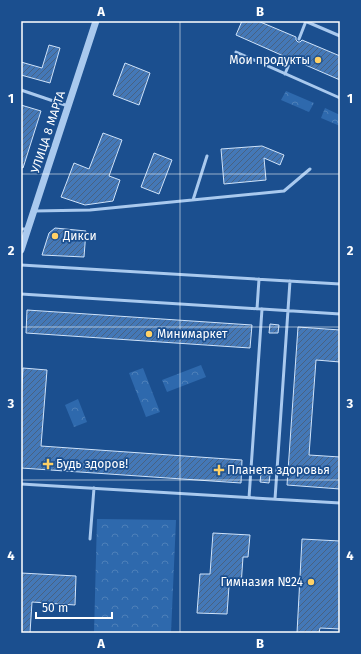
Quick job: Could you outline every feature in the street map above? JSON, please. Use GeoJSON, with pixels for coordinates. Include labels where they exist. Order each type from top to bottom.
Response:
{"type":"FeatureCollection","features":[{"type":"Feature","properties":{"kind":"street","name":"УЛИЦА 8 МАРТА"},"geometry":{"type":"LineString","coordinates":[[21,250],[24,229],[34,211],[96,21]]}},
{"type":"Feature","properties":{"kind":"lane"},"geometry":{"type":"LineString","coordinates":[[299,39],[305,21],[340,36]]}},
{"type":"Feature","properties":{"kind":"lane"},"geometry":{"type":"LineString","coordinates":[[236,52],[340,98]]}},
{"type":"Feature","properties":{"kind":"lane"},"geometry":{"type":"LineString","coordinates":[[285,74],[291,59]]}},
{"type":"Feature","properties":{"kind":"lane"},"geometry":{"type":"LineString","coordinates":[[21,90],[68,106]]}},
{"type":"Feature","properties":{"kind":"lane"},"geometry":{"type":"LineString","coordinates":[[193,200],[208,156]]}},
{"type":"Feature","properties":{"kind":"lane"},"geometry":{"type":"LineString","coordinates":[[34,211],[90,210],[284,191],[310,169]]}},
{"type":"Feature","properties":{"kind":"lane"},"geometry":{"type":"LineString","coordinates":[[21,265],[340,284]]}},
{"type":"Feature","properties":{"kind":"lane"},"geometry":{"type":"LineString","coordinates":[[257,309],[259,279]]}},
{"type":"Feature","properties":{"kind":"lane"},"geometry":{"type":"LineString","coordinates":[[275,499],[290,281]]}},
{"type":"Feature","properties":{"kind":"lane"},"geometry":{"type":"LineString","coordinates":[[21,294],[340,314]]}},
{"type":"Feature","properties":{"kind":"lane"},"geometry":{"type":"LineString","coordinates":[[249,498],[262,309]]}},
{"type":"Feature","properties":{"kind":"lane"},"geometry":{"type":"LineString","coordinates":[[21,484],[340,503]]}},
{"type":"Feature","properties":{"kind":"lane"},"geometry":{"type":"LineString","coordinates":[[90,539],[94,488]]}},
{"type":"Feature","properties":{"kind":"green space"},"geometry":{"type":"Polygon","coordinates":[[[286,91],[314,103],[309,112],[281,100],[286,91]]]}},
{"type":"Feature","properties":{"kind":"green space"},"geometry":{"type":"Polygon","coordinates":[[[325,108],[340,115],[340,126],[321,118],[325,108]]]}},
{"type":"Feature","properties":{"kind":"green space"},"geometry":{"type":"Polygon","coordinates":[[[201,365],[206,377],[167,392],[162,380],[201,365]]]}},
{"type":"Feature","properties":{"kind":"green space"},"geometry":{"type":"Polygon","coordinates":[[[143,368],[160,412],[146,417],[129,373],[143,368]]]}},
{"type":"Feature","properties":{"kind":"green space"},"geometry":{"type":"Polygon","coordinates":[[[78,399],[87,422],[74,427],[65,405],[78,399]]]}},
{"type":"Feature","properties":{"kind":"green space"},"geometry":{"type":"Polygon","coordinates":[[[97,519],[176,520],[171,633],[94,633],[97,519]]]}},
{"type":"Feature","properties":{"kind":"building"},"geometry":{"type":"Polygon","coordinates":[[[242,21],[258,21],[296,37],[298,42],[302,40],[340,56],[340,80],[294,60],[292,56],[288,58],[236,35],[242,21]]]}},
{"type":"Feature","properties":{"kind":"building"},"geometry":{"type":"Polygon","coordinates":[[[49,45],[60,48],[50,83],[21,75],[21,62],[42,68],[49,45]]]}},
{"type":"Feature","properties":{"kind":"building"},"geometry":{"type":"Polygon","coordinates":[[[125,63],[150,73],[139,105],[113,95],[125,63]]]}},
{"type":"Feature","properties":{"kind":"building"},"geometry":{"type":"Polygon","coordinates":[[[21,105],[41,111],[23,168],[21,167],[21,105]]]}},
{"type":"Feature","properties":{"kind":"building"},"geometry":{"type":"Polygon","coordinates":[[[103,133],[122,140],[109,176],[120,180],[113,201],[85,205],[61,197],[74,163],[89,169],[103,133]]]}},
{"type":"Feature","properties":{"kind":"building"},"geometry":{"type":"Polygon","coordinates":[[[262,146],[284,155],[280,165],[264,158],[266,180],[224,184],[221,149],[262,146]]]}},
{"type":"Feature","properties":{"kind":"building"},"geometry":{"type":"Polygon","coordinates":[[[154,153],[172,160],[159,194],[141,187],[154,153]]]}},
{"type":"Feature","properties":{"kind":"building"},"geometry":{"type":"Polygon","coordinates":[[[55,228],[86,231],[84,257],[42,255],[49,233],[55,228]]]}},
{"type":"Feature","properties":{"kind":"building"},"geometry":{"type":"Polygon","coordinates":[[[27,310],[252,325],[250,348],[26,333],[27,310]]]}},
{"type":"Feature","properties":{"kind":"building"},"geometry":{"type":"Polygon","coordinates":[[[270,324],[279,325],[278,333],[269,333],[270,324]]]}},
{"type":"Feature","properties":{"kind":"building"},"geometry":{"type":"Polygon","coordinates":[[[298,327],[340,330],[340,362],[316,360],[309,455],[340,457],[340,489],[287,485],[298,327]]]}},
{"type":"Feature","properties":{"kind":"building"},"geometry":{"type":"Polygon","coordinates":[[[23,368],[47,370],[41,446],[242,460],[241,483],[21,468],[21,400],[23,368]]]}},
{"type":"Feature","properties":{"kind":"building"},"geometry":{"type":"Polygon","coordinates":[[[261,474],[270,475],[269,483],[260,482],[261,474]]]}},
{"type":"Feature","properties":{"kind":"building"},"geometry":{"type":"Polygon","coordinates":[[[213,533],[250,535],[248,557],[243,557],[241,586],[229,586],[227,614],[197,613],[200,574],[210,574],[213,533]]]}},
{"type":"Feature","properties":{"kind":"building","name":"Гимназия №24"},"geometry":{"type":"Polygon","coordinates":[[[302,539],[340,541],[340,629],[320,628],[319,633],[297,633],[302,539]]]}},
{"type":"Feature","properties":{"kind":"building"},"geometry":{"type":"Polygon","coordinates":[[[21,573],[76,576],[75,605],[32,602],[30,633],[21,633],[21,573]]]}},
{"type":"Feature","properties":{"kind":"place","name":"Мои продукты"},"geometry":{"type":"Point","coordinates":[318,60]}},
{"type":"Feature","properties":{"kind":"place","name":"Дикси"},"geometry":{"type":"Point","coordinates":[55,236]}},
{"type":"Feature","properties":{"kind":"place","name":"Минимаркет"},"geometry":{"type":"Point","coordinates":[149,334]}},
{"type":"Feature","properties":{"kind":"place","name":"Будь здоров!"},"geometry":{"type":"Point","coordinates":[48,464]}},
{"type":"Feature","properties":{"kind":"place","name":"Планета здоровья"},"geometry":{"type":"Point","coordinates":[219,470]}},
{"type":"Feature","properties":{"kind":"place","name":"Гимназия №24"},"geometry":{"type":"Point","coordinates":[311,582]}}]}
